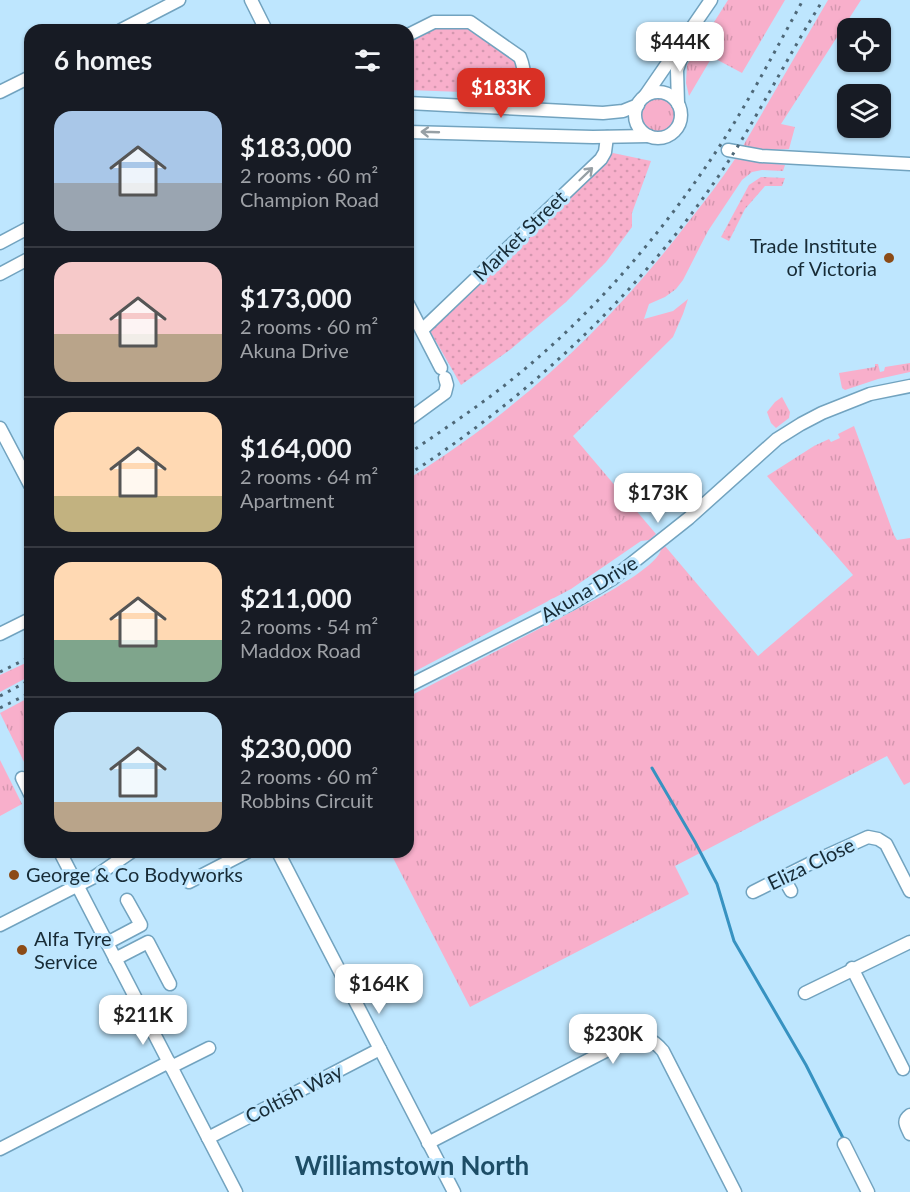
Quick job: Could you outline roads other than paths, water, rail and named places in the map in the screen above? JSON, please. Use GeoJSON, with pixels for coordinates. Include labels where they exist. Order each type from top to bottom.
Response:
{"type":"FeatureCollection","features":[{"type":"Feature","properties":{"kind":"street"},"geometry":{"type":"LineString","coordinates":[[251,0],[263,24]]}},
{"type":"Feature","properties":{"kind":"street"},"geometry":{"type":"LineString","coordinates":[[132,24],[172,2]]}},
{"type":"Feature","properties":{"kind":"street"},"geometry":{"type":"LineString","coordinates":[[414,132],[665,137],[675,130],[681,119],[676,81],[677,65],[706,2]]}},
{"type":"Feature","properties":{"kind":"street"},"geometry":{"type":"LineString","coordinates":[[414,32],[434,22],[443,21],[470,22],[478,26],[520,57],[525,84],[522,108]]}},
{"type":"Feature","properties":{"kind":"street"},"geometry":{"type":"LineString","coordinates":[[649,136],[640,130],[636,112],[641,101],[691,32]]}},
{"type":"Feature","properties":{"kind":"street"},"geometry":{"type":"LineString","coordinates":[[0,92],[24,79]]}},
{"type":"Feature","properties":{"kind":"street"},"geometry":{"type":"LineString","coordinates":[[414,103],[603,113],[623,111],[654,93],[664,93],[671,96],[678,104]]}},
{"type":"Feature","properties":{"kind":"street","name":"Market Street"},"geometry":{"type":"LineString","coordinates":[[422,330],[599,161],[605,152],[607,137]]}},
{"type":"Feature","properties":{"kind":"street"},"geometry":{"type":"LineString","coordinates":[[728,150],[761,156],[910,164]]}},
{"type":"Feature","properties":{"kind":"street"},"geometry":{"type":"LineString","coordinates":[[0,243],[24,231]]}},
{"type":"Feature","properties":{"kind":"street"},"geometry":{"type":"LineString","coordinates":[[0,274],[24,261]]}},
{"type":"Feature","properties":{"kind":"street"},"geometry":{"type":"LineString","coordinates":[[414,315],[447,385],[445,393],[414,416]]}},
{"type":"Feature","properties":{"kind":"street","name":"Akuna Drive"},"geometry":{"type":"LineString","coordinates":[[414,683],[572,603],[612,579],[689,518],[777,439],[801,424],[870,394],[910,386]]}},
{"type":"Feature","properties":{"kind":"street"},"geometry":{"type":"LineString","coordinates":[[0,428],[24,474]]}},
{"type":"Feature","properties":{"kind":"street"},"geometry":{"type":"LineString","coordinates":[[0,634],[24,621]]}},
{"type":"Feature","properties":{"kind":"street"},"geometry":{"type":"LineString","coordinates":[[22,778],[24,782]]}},
{"type":"Feature","properties":{"kind":"street","name":"Eliza Close"},"geometry":{"type":"LineString","coordinates":[[753,892],[861,839],[871,837],[886,844],[910,891]]}},
{"type":"Feature","properties":{"kind":"street"},"geometry":{"type":"LineString","coordinates":[[63,858],[236,1192]]}},
{"type":"Feature","properties":{"kind":"street"},"geometry":{"type":"LineString","coordinates":[[0,925],[103,872],[123,858]]}},
{"type":"Feature","properties":{"kind":"street"},"geometry":{"type":"LineString","coordinates":[[189,882],[235,858]]}},
{"type":"Feature","properties":{"kind":"street"},"geometry":{"type":"LineString","coordinates":[[281,858],[454,1192]]}},
{"type":"Feature","properties":{"kind":"street"},"geometry":{"type":"LineString","coordinates":[[783,877],[791,891]]}},
{"type":"Feature","properties":{"kind":"street"},"geometry":{"type":"LineString","coordinates":[[107,943],[141,925],[128,900]]}},
{"type":"Feature","properties":{"kind":"street"},"geometry":{"type":"LineString","coordinates":[[115,958],[148,942],[170,984]]}},
{"type":"Feature","properties":{"kind":"street"},"geometry":{"type":"LineString","coordinates":[[805,993],[909,942]]}},
{"type":"Feature","properties":{"kind":"street"},"geometry":{"type":"LineString","coordinates":[[852,968],[902,1070]]}},
{"type":"Feature","properties":{"kind":"street"},"geometry":{"type":"LineString","coordinates":[[428,1143],[627,1040],[647,1037],[663,1052],[735,1192]]}},
{"type":"Feature","properties":{"kind":"street"},"geometry":{"type":"LineString","coordinates":[[0,1149],[209,1048]]}},
{"type":"Feature","properties":{"kind":"street","name":"Coltish Way"},"geometry":{"type":"LineString","coordinates":[[208,1138],[380,1049]]}},
{"type":"Feature","properties":{"kind":"street"},"geometry":{"type":"LineString","coordinates":[[910,1115],[904,1123],[910,1134]]}},
{"type":"Feature","properties":{"kind":"street"},"geometry":{"type":"LineString","coordinates":[[844,1144],[868,1192]]}},
{"type":"Feature","properties":{"kind":"waterway"},"geometry":{"type":"LineString","coordinates":[[652,768],[717,884],[734,941],[806,1065],[844,1140]]}},
{"type":"Feature","properties":{"kind":"railway"},"geometry":{"type":"LineString","coordinates":[[414,450],[476,407],[542,354],[569,330],[642,251],[686,194],[733,125],[803,0]]}},
{"type":"Feature","properties":{"kind":"railway"},"geometry":{"type":"LineString","coordinates":[[414,471],[499,410],[542,374],[583,336],[659,254],[694,211],[726,165],[823,0]]}},
{"type":"Feature","properties":{"kind":"railway"},"geometry":{"type":"LineString","coordinates":[[0,672],[24,660]]}},
{"type":"Feature","properties":{"kind":"railway"},"geometry":{"type":"LineString","coordinates":[[0,696],[24,683]]}},
{"type":"Feature","properties":{"kind":"railway"},"geometry":{"type":"LineString","coordinates":[[0,708],[24,696]]}},
{"type":"Feature","properties":{"kind":"place","name":"Trade Institute of Victoria"},"geometry":{"type":"Point","coordinates":[889,258]}},
{"type":"Feature","properties":{"kind":"place","name":"George & Co Bodyworks"},"geometry":{"type":"Point","coordinates":[14,875]}},
{"type":"Feature","properties":{"kind":"place","name":"Alfa Tyre Service"},"geometry":{"type":"Point","coordinates":[22,950]}},
{"type":"Feature","properties":{"kind":"district","name":"Williamstown North"},"geometry":{"type":"Point","coordinates":[412,1166]}}]}
